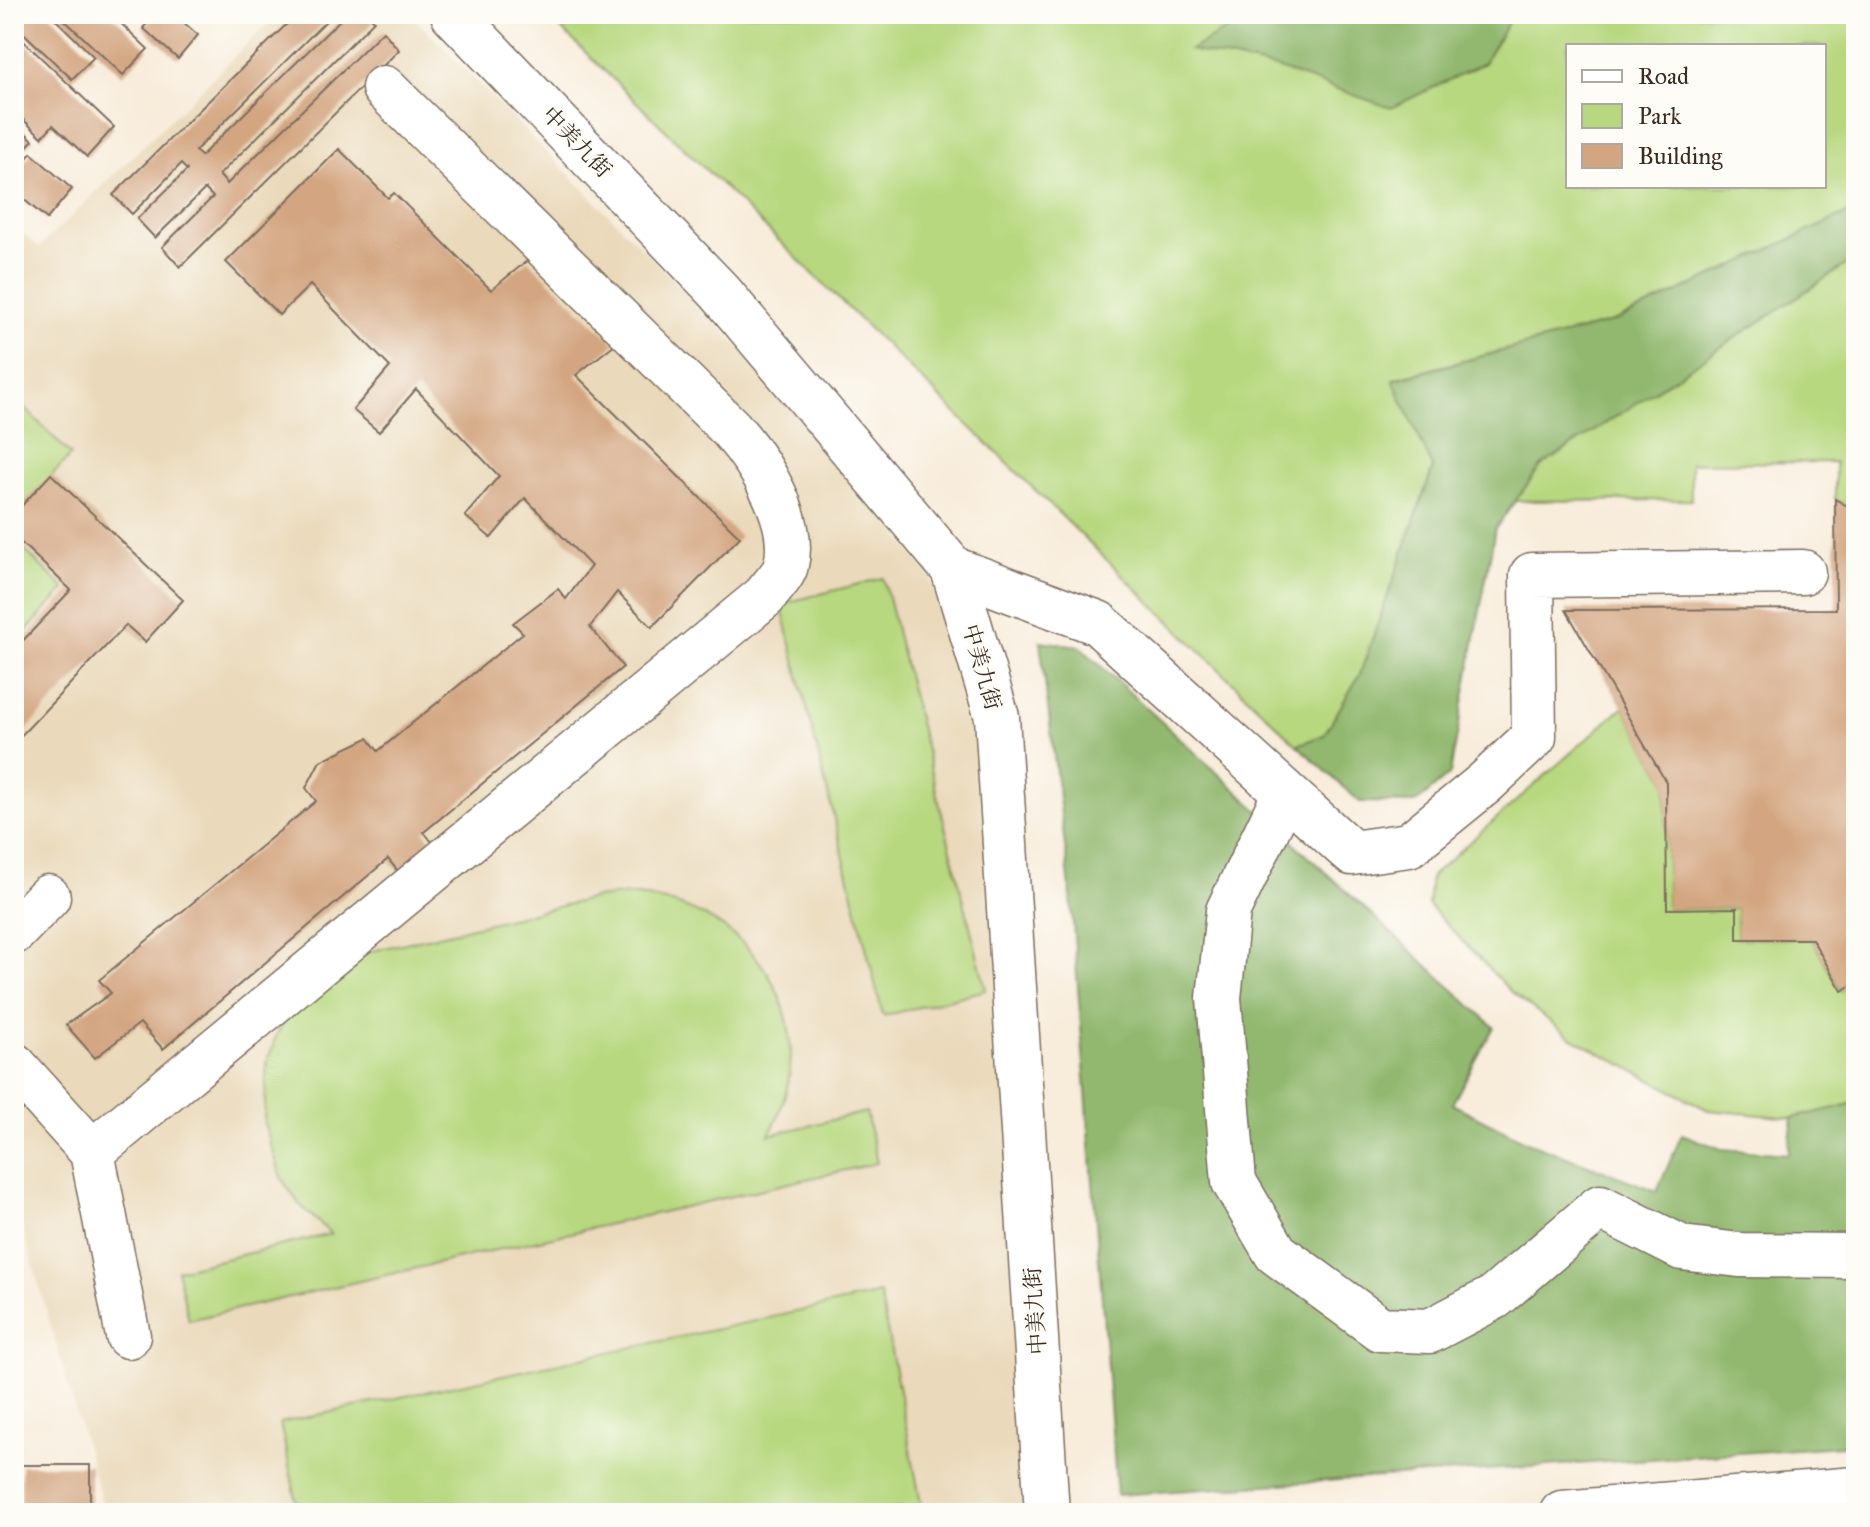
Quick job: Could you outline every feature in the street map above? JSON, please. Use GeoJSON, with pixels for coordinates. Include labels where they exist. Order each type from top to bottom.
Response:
{"type":"FeatureCollection","features":[{"type":"Feature","properties":{"kind":"street","name":"中美九街"},"geometry":{"type":"LineString","coordinates":[[453,14],[720,292],[953,569],[997,717],[1047,1513]]}},
{"type":"Feature","properties":{"kind":"street"},"geometry":{"type":"LineString","coordinates":[[92,1152],[765,596],[786,566],[785,531],[777,498],[759,460],[384,88]]}},
{"type":"Feature","properties":{"kind":"street"},"geometry":{"type":"LineString","coordinates":[[953,569],[1098,623],[1284,795],[1352,853],[1409,845],[1485,783],[1534,737],[1532,575],[1803,572]]}},
{"type":"Feature","properties":{"kind":"street"},"geometry":{"type":"LineString","coordinates":[[1284,795],[1228,911],[1219,998],[1234,1182],[1276,1253],[1380,1329],[1430,1331],[1495,1297],[1600,1207],[1682,1248],[1739,1255],[1856,1256]]}},
{"type":"Feature","properties":{"kind":"street"},"geometry":{"type":"LineString","coordinates":[[14,932],[48,897]]}},
{"type":"Feature","properties":{"kind":"street"},"geometry":{"type":"LineString","coordinates":[[14,1065],[92,1152],[128,1336]]}},
{"type":"Feature","properties":{"kind":"street"},"geometry":{"type":"LineString","coordinates":[[1562,1513],[1856,1489]]}},
{"type":"Feature","properties":{"kind":"shaded area"},"geometry":{"type":"Polygon","coordinates":[[[278,14],[410,14],[808,416],[930,576],[987,748],[1037,1513],[105,1513],[14,1199],[14,225],[39,248],[278,14]]]}},
{"type":"Feature","properties":{"kind":"green space"},"geometry":{"type":"Polygon","coordinates":[[[546,14],[1856,14],[1856,209],[1616,321],[1393,379],[1433,467],[1360,674],[1324,735],[1297,745],[546,14]]]}},
{"type":"Feature","properties":{"kind":"green space"},"geometry":{"type":"Polygon","coordinates":[[[1255,14],[1513,14],[1484,63],[1391,108],[1276,68],[1190,50],[1255,14]]]}},
{"type":"Feature","properties":{"kind":"green space"},"geometry":{"type":"Polygon","coordinates":[[[1856,209],[1856,258],[1541,466],[1495,529],[1450,774],[1416,803],[1360,802],[1297,745],[1324,735],[1360,674],[1433,468],[1393,380],[1616,321],[1856,209]]]}},
{"type":"Feature","properties":{"kind":"green space"},"geometry":{"type":"Polygon","coordinates":[[[1856,258],[1856,511],[1835,499],[1835,462],[1691,463],[1691,500],[1515,501],[1541,466],[1856,258]]]}},
{"type":"Feature","properties":{"kind":"green space"},"geometry":{"type":"Polygon","coordinates":[[[14,397],[71,455],[14,515],[14,397]]]}},
{"type":"Feature","properties":{"kind":"green space"},"geometry":{"type":"Polygon","coordinates":[[[14,540],[65,589],[14,644],[14,540]]]}},
{"type":"Feature","properties":{"kind":"green space"},"geometry":{"type":"Polygon","coordinates":[[[883,578],[986,990],[883,1016],[781,604],[883,578]]]}},
{"type":"Feature","properties":{"kind":"green space"},"geometry":{"type":"Polygon","coordinates":[[[1040,641],[1079,646],[1494,1027],[1452,1104],[1527,1142],[1657,1191],[1682,1134],[1721,1149],[1788,1154],[1793,1118],[1856,1103],[1856,1158],[1852,1158],[1843,1269],[1856,1270],[1856,1445],[1117,1495],[1071,896],[1040,641]]]}},
{"type":"Feature","properties":{"kind":"green space"},"geometry":{"type":"Polygon","coordinates":[[[1623,707],[1666,782],[1667,909],[1737,908],[1737,939],[1812,939],[1841,991],[1856,983],[1856,1103],[1793,1118],[1708,1110],[1572,1038],[1511,992],[1428,905],[1431,876],[1623,707]]]}},
{"type":"Feature","properties":{"kind":"green space"},"geometry":{"type":"Polygon","coordinates":[[[624,895],[669,902],[709,919],[742,943],[768,974],[784,1010],[791,1049],[786,1092],[769,1135],[866,1112],[877,1163],[189,1320],[177,1270],[331,1234],[299,1204],[282,1179],[264,1123],[267,1064],[276,1036],[291,1010],[359,954],[595,898],[624,895]]]}},
{"type":"Feature","properties":{"kind":"green space"},"geometry":{"type":"Polygon","coordinates":[[[880,1294],[923,1513],[299,1513],[280,1423],[880,1294]]]}},
{"type":"Feature","properties":{"kind":"building"},"geometry":{"type":"Polygon","coordinates":[[[14,14],[50,14],[94,57],[72,79],[14,24],[14,14]]]}},
{"type":"Feature","properties":{"kind":"building"},"geometry":{"type":"Polygon","coordinates":[[[58,14],[111,14],[148,49],[123,75],[58,14]]]}},
{"type":"Feature","properties":{"kind":"building"},"geometry":{"type":"Polygon","coordinates":[[[155,14],[174,14],[198,35],[178,59],[143,28],[155,14]]]}},
{"type":"Feature","properties":{"kind":"building"},"geometry":{"type":"Polygon","coordinates":[[[297,14],[333,14],[195,151],[201,156],[346,14],[368,14],[374,21],[219,175],[227,184],[383,31],[399,50],[180,267],[162,247],[213,197],[205,189],[155,238],[137,219],[187,170],[181,164],[132,214],[113,195],[297,14]]]}},
{"type":"Feature","properties":{"kind":"building"},"geometry":{"type":"Polygon","coordinates":[[[14,32],[114,127],[87,157],[53,125],[42,137],[14,111],[14,32]]]}},
{"type":"Feature","properties":{"kind":"building"},"geometry":{"type":"Polygon","coordinates":[[[14,122],[33,140],[14,160],[14,122]]]}},
{"type":"Feature","properties":{"kind":"building"},"geometry":{"type":"Polygon","coordinates":[[[339,149],[388,198],[394,193],[491,290],[528,260],[615,344],[576,375],[740,537],[652,627],[617,592],[590,627],[623,667],[424,832],[444,857],[410,886],[388,859],[163,1049],[140,1023],[95,1058],[66,1025],[111,993],[99,980],[316,801],[306,788],[320,761],[368,738],[378,751],[523,633],[513,623],[558,589],[566,599],[591,566],[525,498],[491,538],[465,516],[499,476],[416,389],[379,432],[353,410],[390,367],[310,285],[279,315],[226,262],[339,149]]]}},
{"type":"Feature","properties":{"kind":"building"},"geometry":{"type":"Polygon","coordinates":[[[31,153],[72,189],[47,219],[14,191],[14,174],[31,153]]]}},
{"type":"Feature","properties":{"kind":"building"},"geometry":{"type":"Polygon","coordinates":[[[51,474],[183,600],[145,642],[126,625],[14,743],[14,650],[71,590],[14,536],[14,514],[51,474]]]}},
{"type":"Feature","properties":{"kind":"building"},"geometry":{"type":"Polygon","coordinates":[[[1835,499],[1856,511],[1856,983],[1842,991],[1812,939],[1737,939],[1737,908],[1667,909],[1666,782],[1566,610],[1836,609],[1835,499]]]}},
{"type":"Feature","properties":{"kind":"building"},"geometry":{"type":"Polygon","coordinates":[[[21,1465],[90,1465],[90,1513],[21,1513],[21,1465]]]}}]}
